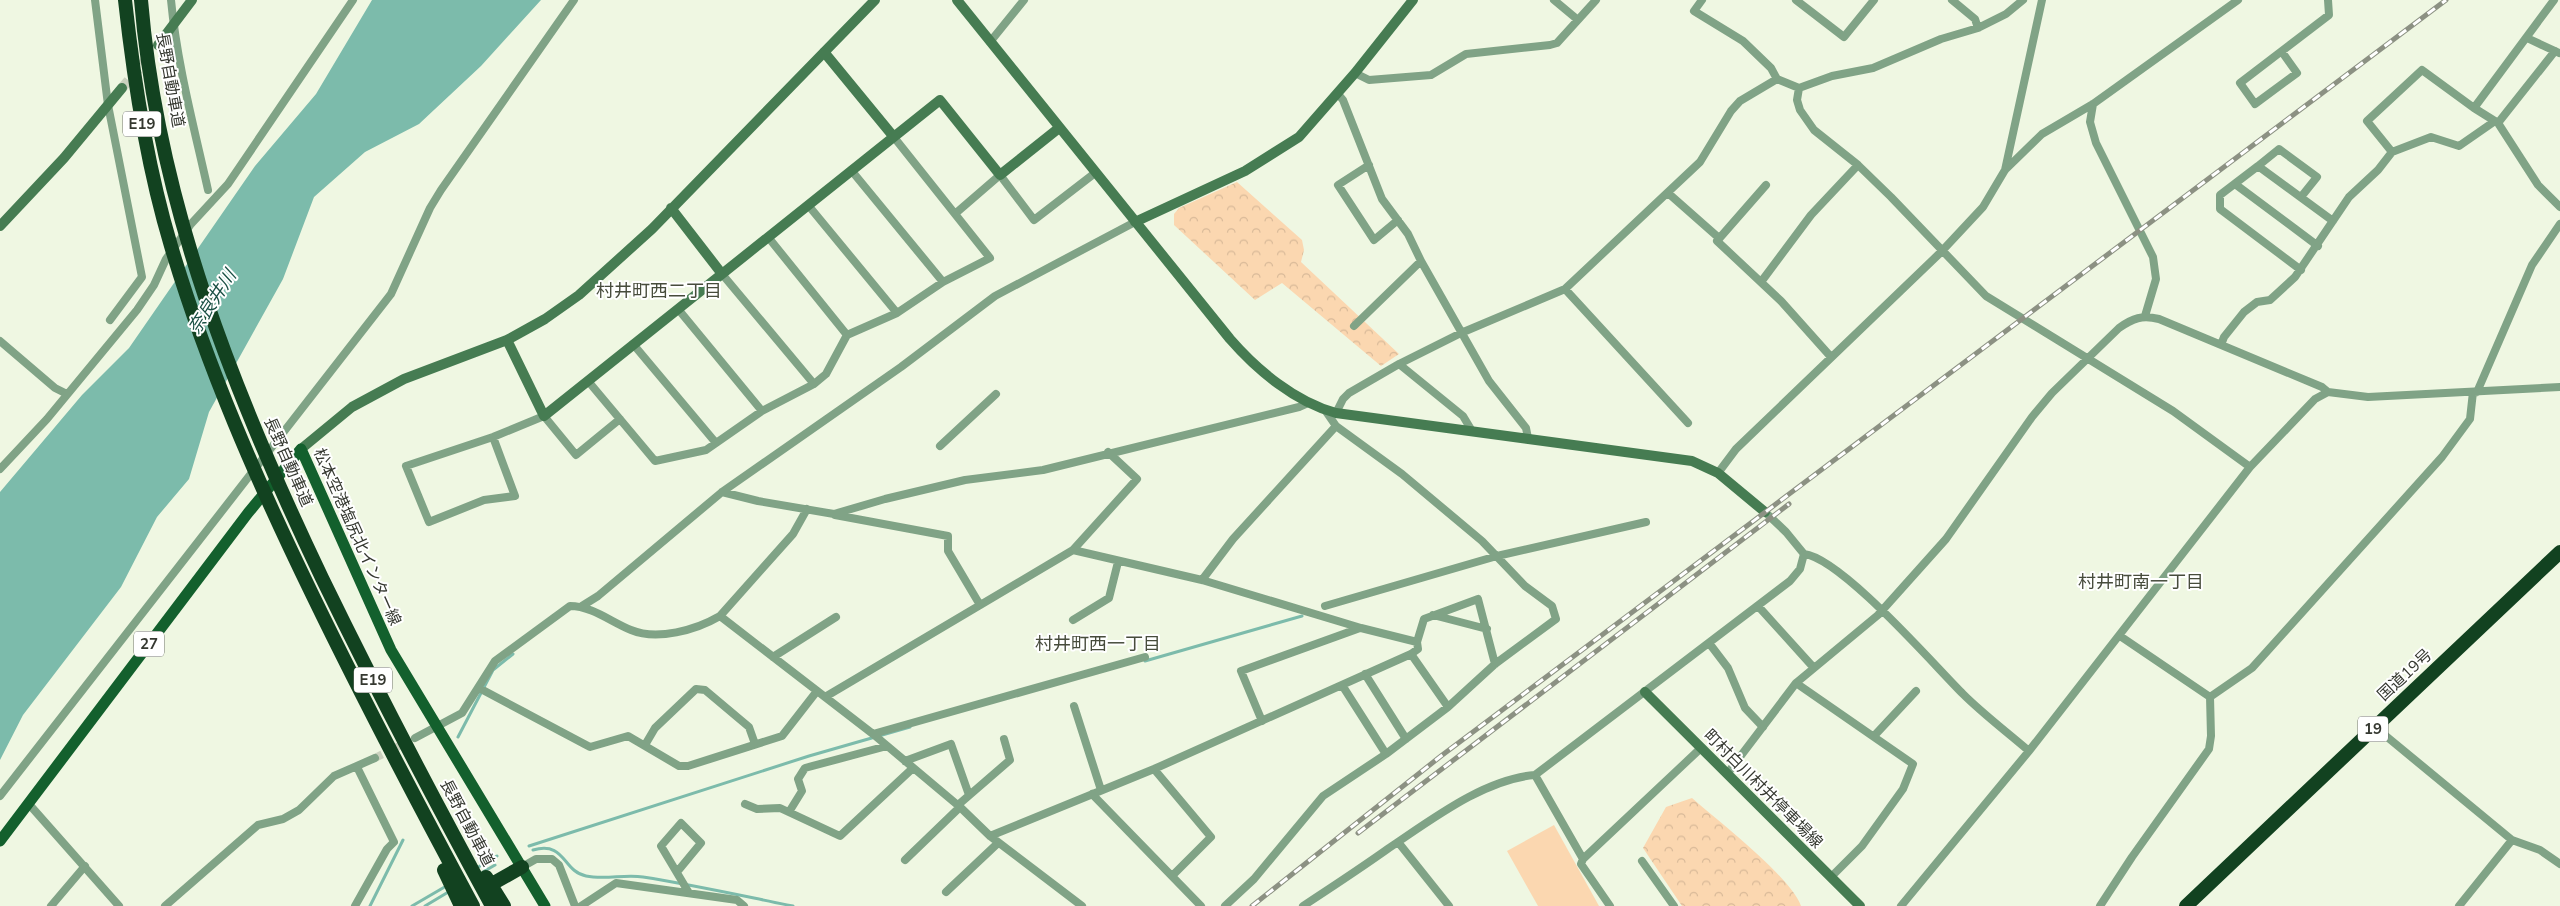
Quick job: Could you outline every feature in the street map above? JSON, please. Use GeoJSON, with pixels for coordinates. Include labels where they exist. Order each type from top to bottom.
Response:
{"type":"FeatureCollection","features":[{"type":"Feature","properties":{"kind":"highway","name":"長野自動車道"},"geometry":{"type":"LineString","coordinates":[[125,0],[137,94],[150,166],[171,246],[233,421],[270,508],[367,706],[450,873],[473,906]]}},
{"type":"Feature","properties":{"kind":"highway","name":"長野自動車道"},"geometry":{"type":"LineString","coordinates":[[141,0],[151,77],[182,227],[221,344],[282,494],[351,638],[414,760],[496,902]]}},
{"type":"Feature","properties":{"kind":"highway","name":"国道19号"},"geometry":{"type":"LineString","coordinates":[[2186,906],[2560,554]]}},
{"type":"Feature","properties":{"kind":"highway"},"geometry":{"type":"LineString","coordinates":[[454,906],[522,867]]}},
{"type":"Feature","properties":{"kind":"highway"},"geometry":{"type":"LineString","coordinates":[[450,873],[461,906]]}},
{"type":"Feature","properties":{"kind":"main road","name":"松本空港塩尻北インター線"},"geometry":{"type":"LineString","coordinates":[[0,841],[248,513],[301,449],[391,650],[435,727],[545,906]]}},
{"type":"Feature","properties":{"kind":"street"},"geometry":{"type":"LineString","coordinates":[[95,0],[108,105],[142,277],[110,320]]}},
{"type":"Feature","properties":{"kind":"street"},"geometry":{"type":"LineString","coordinates":[[171,0],[188,105],[208,190]]}},
{"type":"Feature","properties":{"kind":"street"},"geometry":{"type":"LineString","coordinates":[[158,45],[192,0]]}},
{"type":"Feature","properties":{"kind":"street"},"geometry":{"type":"LineString","coordinates":[[0,469],[67,394],[137,310],[154,285],[166,259],[191,224],[228,184],[353,0]]}},
{"type":"Feature","properties":{"kind":"street"},"geometry":{"type":"LineString","coordinates":[[0,796],[391,294],[430,208],[441,190],[574,0]]}},
{"type":"Feature","properties":{"kind":"street"},"geometry":{"type":"LineString","coordinates":[[301,449],[352,407],[404,379],[507,340],[545,319],[579,295],[622,258],[875,0]]}},
{"type":"Feature","properties":{"kind":"street"},"geometry":{"type":"LineString","coordinates":[[957,0],[1234,343],[1256,366],[1308,403],[1336,413],[1677,457],[1692,461],[1718,473],[1765,512],[1786,532],[1804,554],[1814,555],[1858,588],[1882,610],[1964,695],[2029,751]]}},
{"type":"Feature","properties":{"kind":"street"},"geometry":{"type":"LineString","coordinates":[[990,42],[1024,0]]}},
{"type":"Feature","properties":{"kind":"street"},"geometry":{"type":"LineString","coordinates":[[582,606],[598,596],[722,492],[901,367],[995,296],[1135,222],[1245,171],[1299,137],[1338,94],[1413,0]]}},
{"type":"Feature","properties":{"kind":"street"},"geometry":{"type":"LineString","coordinates":[[1554,0],[1578,20]]}},
{"type":"Feature","properties":{"kind":"street"},"geometry":{"type":"LineString","coordinates":[[1355,73],[1369,80],[1431,75],[1466,54],[1557,43],[1596,0]]}},
{"type":"Feature","properties":{"kind":"street"},"geometry":{"type":"LineString","coordinates":[[1702,0],[1694,11],[1743,41],[1771,68],[1777,79],[1799,88],[1832,76],[1873,68],[1941,39],[1978,28],[2006,14],[2023,0]]}},
{"type":"Feature","properties":{"kind":"street"},"geometry":{"type":"LineString","coordinates":[[1796,0],[1844,37],[1874,0]]}},
{"type":"Feature","properties":{"kind":"street"},"geometry":{"type":"LineString","coordinates":[[1952,0],[1976,20],[1978,28]]}},
{"type":"Feature","properties":{"kind":"street"},"geometry":{"type":"LineString","coordinates":[[2005,170],[2042,0]]}},
{"type":"Feature","properties":{"kind":"street"},"geometry":{"type":"LineString","coordinates":[[1718,473],[1736,449],[1941,252],[1983,207],[2005,170],[2042,134],[2093,104],[2238,0]]}},
{"type":"Feature","properties":{"kind":"street"},"geometry":{"type":"LineString","coordinates":[[2282,52],[2297,73],[2255,104],[2240,83],[2329,15],[2328,0]]}},
{"type":"Feature","properties":{"kind":"street"},"geometry":{"type":"LineString","coordinates":[[2474,108],[2554,0]]}},
{"type":"Feature","properties":{"kind":"street"},"geometry":{"type":"LineString","coordinates":[[2221,345],[2224,337],[2244,312],[2257,302],[2270,300],[2301,270],[2349,197],[2378,170],[2392,152],[2431,137],[2460,146],[2497,122],[2558,52],[2527,38]]}},
{"type":"Feature","properties":{"kind":"street"},"geometry":{"type":"LineString","coordinates":[[588,381],[655,461],[706,450],[762,411],[814,384],[826,374],[847,335],[897,312],[943,282],[990,258],[956,213],[824,52]]}},
{"type":"Feature","properties":{"kind":"street"},"geometry":{"type":"LineString","coordinates":[[2392,152],[2367,121],[2422,70],[2474,108],[2497,122],[2538,185],[2560,207]]}},
{"type":"Feature","properties":{"kind":"street"},"geometry":{"type":"LineString","coordinates":[[1336,413],[1343,399],[1349,393],[1399,364],[1461,333],[1564,289],[1700,162],[1731,111],[1740,101],[1777,79]]}},
{"type":"Feature","properties":{"kind":"street"},"geometry":{"type":"LineString","coordinates":[[0,226],[64,158],[122,88]]}},
{"type":"Feature","properties":{"kind":"street"},"geometry":{"type":"LineString","coordinates":[[1799,88],[1797,100],[1800,110],[1814,130],[1858,165],[1986,296],[2173,411],[2250,467]]}},
{"type":"Feature","properties":{"kind":"street"},"geometry":{"type":"LineString","coordinates":[[1338,94],[1343,100],[1382,199],[1408,234],[1420,261],[1489,381],[1526,428],[1528,438]]}},
{"type":"Feature","properties":{"kind":"street"},"geometry":{"type":"LineString","coordinates":[[493,437],[515,496],[484,500],[429,522],[406,466],[493,437],[544,416],[940,100],[1034,220],[1095,173]]}},
{"type":"Feature","properties":{"kind":"street"},"geometry":{"type":"LineString","coordinates":[[2093,104],[2090,122],[2096,143],[2154,257],[2156,279],[2145,316]]}},
{"type":"Feature","properties":{"kind":"street"},"geometry":{"type":"LineString","coordinates":[[956,213],[1059,128]]}},
{"type":"Feature","properties":{"kind":"street"},"geometry":{"type":"LineString","coordinates":[[2301,197],[2318,177],[2279,149],[2220,195],[2220,208],[2301,270]]}},
{"type":"Feature","properties":{"kind":"street"},"geometry":{"type":"LineString","coordinates":[[1369,165],[1338,185],[1374,240],[1398,220]]}},
{"type":"Feature","properties":{"kind":"street"},"geometry":{"type":"LineString","coordinates":[[1761,282],[1812,215],[1858,165]]}},
{"type":"Feature","properties":{"kind":"street"},"geometry":{"type":"LineString","coordinates":[[2258,166],[2333,221]]}},
{"type":"Feature","properties":{"kind":"street"},"geometry":{"type":"LineString","coordinates":[[851,170],[943,282]]}},
{"type":"Feature","properties":{"kind":"street"},"geometry":{"type":"LineString","coordinates":[[1766,184],[1717,240],[1761,282],[1831,358]]}},
{"type":"Feature","properties":{"kind":"street"},"geometry":{"type":"LineString","coordinates":[[2234,184],[2318,246]]}},
{"type":"Feature","properties":{"kind":"street"},"geometry":{"type":"LineString","coordinates":[[1668,193],[1720,238]]}},
{"type":"Feature","properties":{"kind":"street"},"geometry":{"type":"LineString","coordinates":[[808,205],[897,312]]}},
{"type":"Feature","properties":{"kind":"street"},"geometry":{"type":"LineString","coordinates":[[671,208],[722,274],[814,384]]}},
{"type":"Feature","properties":{"kind":"street"},"geometry":{"type":"LineString","coordinates":[[2210,698],[2252,668],[2442,457],[2470,419],[2475,392],[2532,264],[2560,224]]}},
{"type":"Feature","properties":{"kind":"street"},"geometry":{"type":"LineString","coordinates":[[768,237],[847,335]]}},
{"type":"Feature","properties":{"kind":"street"},"geometry":{"type":"LineString","coordinates":[[1354,326],[1420,261]]}},
{"type":"Feature","properties":{"kind":"street"},"geometry":{"type":"LineString","coordinates":[[1564,289],[1688,423]]}},
{"type":"Feature","properties":{"kind":"street"},"geometry":{"type":"LineString","coordinates":[[678,309],[762,411]]}},
{"type":"Feature","properties":{"kind":"street"},"geometry":{"type":"LineString","coordinates":[[1727,774],[1796,683],[1882,610],[1946,539],[2032,417],[2052,393],[2119,328],[2131,319],[2145,316],[2221,345],[2322,387],[2328,392],[2368,397],[2560,386]]}},
{"type":"Feature","properties":{"kind":"street"},"geometry":{"type":"LineString","coordinates":[[507,340],[544,416],[576,455],[620,419]]}},
{"type":"Feature","properties":{"kind":"street"},"geometry":{"type":"LineString","coordinates":[[0,341],[55,388],[67,394]]}},
{"type":"Feature","properties":{"kind":"street"},"geometry":{"type":"LineString","coordinates":[[633,344],[716,443]]}},
{"type":"Feature","properties":{"kind":"street"},"geometry":{"type":"LineString","coordinates":[[1399,364],[1463,416],[1472,430]]}},
{"type":"Feature","properties":{"kind":"street"},"geometry":{"type":"LineString","coordinates":[[1904,905],[2120,636],[2250,467],[2304,409],[2315,399],[2328,392]]}},
{"type":"Feature","properties":{"kind":"street"},"geometry":{"type":"LineString","coordinates":[[940,446],[996,394]]}},
{"type":"Feature","properties":{"kind":"street"},"geometry":{"type":"LineString","coordinates":[[834,514],[885,498],[964,480],[1043,470],[1108,452],[1238,423],[1308,403]]}},
{"type":"Feature","properties":{"kind":"street"},"geometry":{"type":"LineString","coordinates":[[1226,906],[1254,879],[1323,796],[1406,739],[1448,707],[1495,664],[1556,619],[1552,606],[1525,586],[1497,556],[1402,474],[1336,426],[1325,410]]}},
{"type":"Feature","properties":{"kind":"street"},"geometry":{"type":"LineString","coordinates":[[1202,580],[1233,539],[1336,426]]}},
{"type":"Feature","properties":{"kind":"street"},"geometry":{"type":"LineString","coordinates":[[824,697],[1073,550],[1137,479],[1108,452]]}},
{"type":"Feature","properties":{"kind":"street"},"geometry":{"type":"LineString","coordinates":[[722,492],[948,536],[948,551],[980,604]]}},
{"type":"Feature","properties":{"kind":"street"},"geometry":{"type":"LineString","coordinates":[[415,738],[462,713],[495,661],[570,606],[582,606],[632,631],[652,636],[667,634],[711,622],[720,616],[793,534],[807,510]]}},
{"type":"Feature","properties":{"kind":"street"},"geometry":{"type":"LineString","coordinates":[[1325,606],[1497,556],[1646,522]]}},
{"type":"Feature","properties":{"kind":"street"},"geometry":{"type":"LineString","coordinates":[[1073,550],[1202,580],[1360,628],[1417,642]]}},
{"type":"Feature","properties":{"kind":"street"},"geometry":{"type":"LineString","coordinates":[[1303,906],[1440,813],[1474,795],[1520,776],[1536,775],[1790,581],[1800,569],[1804,554]]}},
{"type":"Feature","properties":{"kind":"street"},"geometry":{"type":"LineString","coordinates":[[1073,620],[1109,598],[1118,562]]}},
{"type":"Feature","properties":{"kind":"street"},"geometry":{"type":"LineString","coordinates":[[990,836],[1154,769],[1411,654],[1418,649],[1417,642],[1424,619],[1478,599],[1495,664]]}},
{"type":"Feature","properties":{"kind":"street"},"geometry":{"type":"LineString","coordinates":[[1758,606],[1814,668]]}},
{"type":"Feature","properties":{"kind":"street"},"geometry":{"type":"LineString","coordinates":[[1431,615],[1487,628]]}},
{"type":"Feature","properties":{"kind":"street"},"geometry":{"type":"LineString","coordinates":[[720,616],[873,734],[959,806],[998,843],[1082,906]]}},
{"type":"Feature","properties":{"kind":"street"},"geometry":{"type":"LineString","coordinates":[[774,657],[836,617]]}},
{"type":"Feature","properties":{"kind":"street"},"geometry":{"type":"LineString","coordinates":[[1262,721],[1241,671],[1360,628]]}},
{"type":"Feature","properties":{"kind":"street"},"geometry":{"type":"LineString","coordinates":[[2120,636],[2210,698]]}},
{"type":"Feature","properties":{"kind":"street"},"geometry":{"type":"LineString","coordinates":[[1709,643],[1728,668],[1745,708],[1763,727]]}},
{"type":"Feature","properties":{"kind":"street"},"geometry":{"type":"LineString","coordinates":[[1411,654],[1448,707]]}},
{"type":"Feature","properties":{"kind":"street"},"geometry":{"type":"LineString","coordinates":[[873,734],[1145,657]]}},
{"type":"Feature","properties":{"kind":"street"},"geometry":{"type":"LineString","coordinates":[[1364,674],[1406,739]]}},
{"type":"Feature","properties":{"kind":"street"},"geometry":{"type":"LineString","coordinates":[[1796,683],[1913,764],[1903,789],[1862,846],[1831,877]]}},
{"type":"Feature","properties":{"kind":"street"},"geometry":{"type":"LineString","coordinates":[[1342,685],[1386,754]]}},
{"type":"Feature","properties":{"kind":"street"},"geometry":{"type":"LineString","coordinates":[[479,688],[590,747],[628,736],[679,766],[688,766],[782,736],[817,691]]}},
{"type":"Feature","properties":{"kind":"street"},"geometry":{"type":"LineString","coordinates":[[645,745],[655,728],[696,689],[705,690],[749,727],[755,744]]}},
{"type":"Feature","properties":{"kind":"street"},"geometry":{"type":"LineString","coordinates":[[1874,736],[1916,691]]}},
{"type":"Feature","properties":{"kind":"street","name":"町村白川村井停車場線"},"geometry":{"type":"LineString","coordinates":[[1646,692],[1860,906]]}},
{"type":"Feature","properties":{"kind":"street"},"geometry":{"type":"LineString","coordinates":[[2100,906],[2208,748],[2211,736],[2210,698]]}},
{"type":"Feature","properties":{"kind":"street"},"geometry":{"type":"LineString","coordinates":[[1074,706],[1101,790]]}},
{"type":"Feature","properties":{"kind":"street"},"geometry":{"type":"LineString","coordinates":[[2375,727],[2512,840],[2540,850],[2560,864]]}},
{"type":"Feature","properties":{"kind":"street"},"geometry":{"type":"LineString","coordinates":[[905,860],[969,795],[1010,760],[1004,739]]}},
{"type":"Feature","properties":{"kind":"street"},"geometry":{"type":"LineString","coordinates":[[905,761],[951,744],[969,795]]}},
{"type":"Feature","properties":{"kind":"street"},"geometry":{"type":"LineString","coordinates":[[789,812],[802,791],[798,778],[805,768],[887,746]]}},
{"type":"Feature","properties":{"kind":"street"},"geometry":{"type":"LineString","coordinates":[[1583,859],[1701,748]]}},
{"type":"Feature","properties":{"kind":"street"},"geometry":{"type":"LineString","coordinates":[[165,906],[258,825],[283,819],[299,810],[334,776],[375,758]]}},
{"type":"Feature","properties":{"kind":"street"},"geometry":{"type":"LineString","coordinates":[[355,906],[387,849],[394,842],[357,767]]}},
{"type":"Feature","properties":{"kind":"street"},"geometry":{"type":"LineString","coordinates":[[745,804],[757,809],[780,808],[840,836],[913,768]]}},
{"type":"Feature","properties":{"kind":"street"},"geometry":{"type":"LineString","coordinates":[[1154,769],[1211,838],[1172,876]]}},
{"type":"Feature","properties":{"kind":"street"},"geometry":{"type":"LineString","coordinates":[[1536,775],[1583,859],[1582,864],[1610,906]]}},
{"type":"Feature","properties":{"kind":"street"},"geometry":{"type":"LineString","coordinates":[[1092,794],[1201,906]]}},
{"type":"Feature","properties":{"kind":"street"},"geometry":{"type":"LineString","coordinates":[[28,803],[119,906]]}},
{"type":"Feature","properties":{"kind":"street"},"geometry":{"type":"LineString","coordinates":[[677,872],[701,843],[681,823],[661,846],[689,892]]}},
{"type":"Feature","properties":{"kind":"street"},"geometry":{"type":"LineString","coordinates":[[2459,906],[2512,840]]}},
{"type":"Feature","properties":{"kind":"street"},"geometry":{"type":"LineString","coordinates":[[1398,842],[1449,906]]}},
{"type":"Feature","properties":{"kind":"street"},"geometry":{"type":"LineString","coordinates":[[946,892],[998,843]]}},
{"type":"Feature","properties":{"kind":"street"},"geometry":{"type":"LineString","coordinates":[[522,867],[536,859],[552,859],[559,865],[576,906]]}},
{"type":"Feature","properties":{"kind":"street"},"geometry":{"type":"LineString","coordinates":[[1642,861],[1674,906]]}},
{"type":"Feature","properties":{"kind":"street"},"geometry":{"type":"LineString","coordinates":[[51,906],[85,866]]}},
{"type":"Feature","properties":{"kind":"street"},"geometry":{"type":"LineString","coordinates":[[581,906],[616,883],[737,900],[744,906]]}},
{"type":"Feature","properties":{"kind":"green space"},"geometry":{"type":"Polygon","coordinates":[[[1237,182],[1302,240],[1304,250],[1301,262],[1399,354],[1381,366],[1282,283],[1255,300],[1174,225],[1174,214],[1179,208],[1237,182]]]}},
{"type":"Feature","properties":{"kind":"green space"},"geometry":{"type":"Polygon","coordinates":[[[1692,798],[1769,865],[1795,894],[1801,906],[1682,906],[1643,848],[1666,807],[1692,798]]]}},
{"type":"Feature","properties":{"kind":"green space"},"geometry":{"type":"Polygon","coordinates":[[[1554,825],[1599,906],[1538,906],[1507,851],[1554,825]]]}},
{"type":"Feature","properties":{"kind":"water","name":"奈良井川"},"geometry":{"type":"Polygon","coordinates":[[[372,0],[541,0],[481,66],[419,124],[365,152],[314,197],[283,279],[209,412],[189,479],[157,517],[121,587],[23,715],[0,760],[0,492],[82,395],[129,348],[255,166],[316,94],[372,0]]]}},
{"type":"Feature","properties":{"kind":"waterway"},"geometry":{"type":"LineString","coordinates":[[1145,661],[1302,616]]}},
{"type":"Feature","properties":{"kind":"waterway"},"geometry":{"type":"LineString","coordinates":[[458,737],[493,670],[513,654]]}},
{"type":"Feature","properties":{"kind":"waterway"},"geometry":{"type":"LineString","coordinates":[[529,846],[809,756],[910,727]]}},
{"type":"Feature","properties":{"kind":"waterway"},"geometry":{"type":"LineString","coordinates":[[370,906],[403,840]]}},
{"type":"Feature","properties":{"kind":"waterway"},"geometry":{"type":"LineString","coordinates":[[533,850],[544,848],[552,850],[558,853],[572,869],[586,876],[643,877],[793,906]]}},
{"type":"Feature","properties":{"kind":"waterway"},"geometry":{"type":"LineString","coordinates":[[475,869],[497,856]]}},
{"type":"Feature","properties":{"kind":"waterway"},"geometry":{"type":"LineString","coordinates":[[483,872],[495,865]]}},
{"type":"Feature","properties":{"kind":"waterway"},"geometry":{"type":"LineString","coordinates":[[412,906],[448,885]]}},
{"type":"Feature","properties":{"kind":"waterway"},"geometry":{"type":"LineString","coordinates":[[425,906],[450,891]]}},
{"type":"Feature","properties":{"kind":"tunnel"},"geometry":{"type":"LineString","coordinates":[[122,88],[150,55]]}},
{"type":"Feature","properties":{"kind":"tunnel"},"geometry":{"type":"LineString","coordinates":[[375,758],[407,742]]}},
{"type":"Feature","properties":{"kind":"railway"},"geometry":{"type":"LineString","coordinates":[[1252,906],[1441,756],[2446,0]]}},
{"type":"Feature","properties":{"kind":"railway"},"geometry":{"type":"LineString","coordinates":[[1358,833],[1789,504]]}},
{"type":"Feature","properties":{"kind":"district","name":"村井町西二丁目"},"geometry":{"type":"Point","coordinates":[659,291]}},
{"type":"Feature","properties":{"kind":"district","name":"村井町南一丁目"},"geometry":{"type":"Point","coordinates":[2141,582]}},
{"type":"Feature","properties":{"kind":"district","name":"村井町西一丁目"},"geometry":{"type":"Point","coordinates":[1098,644]}}]}
